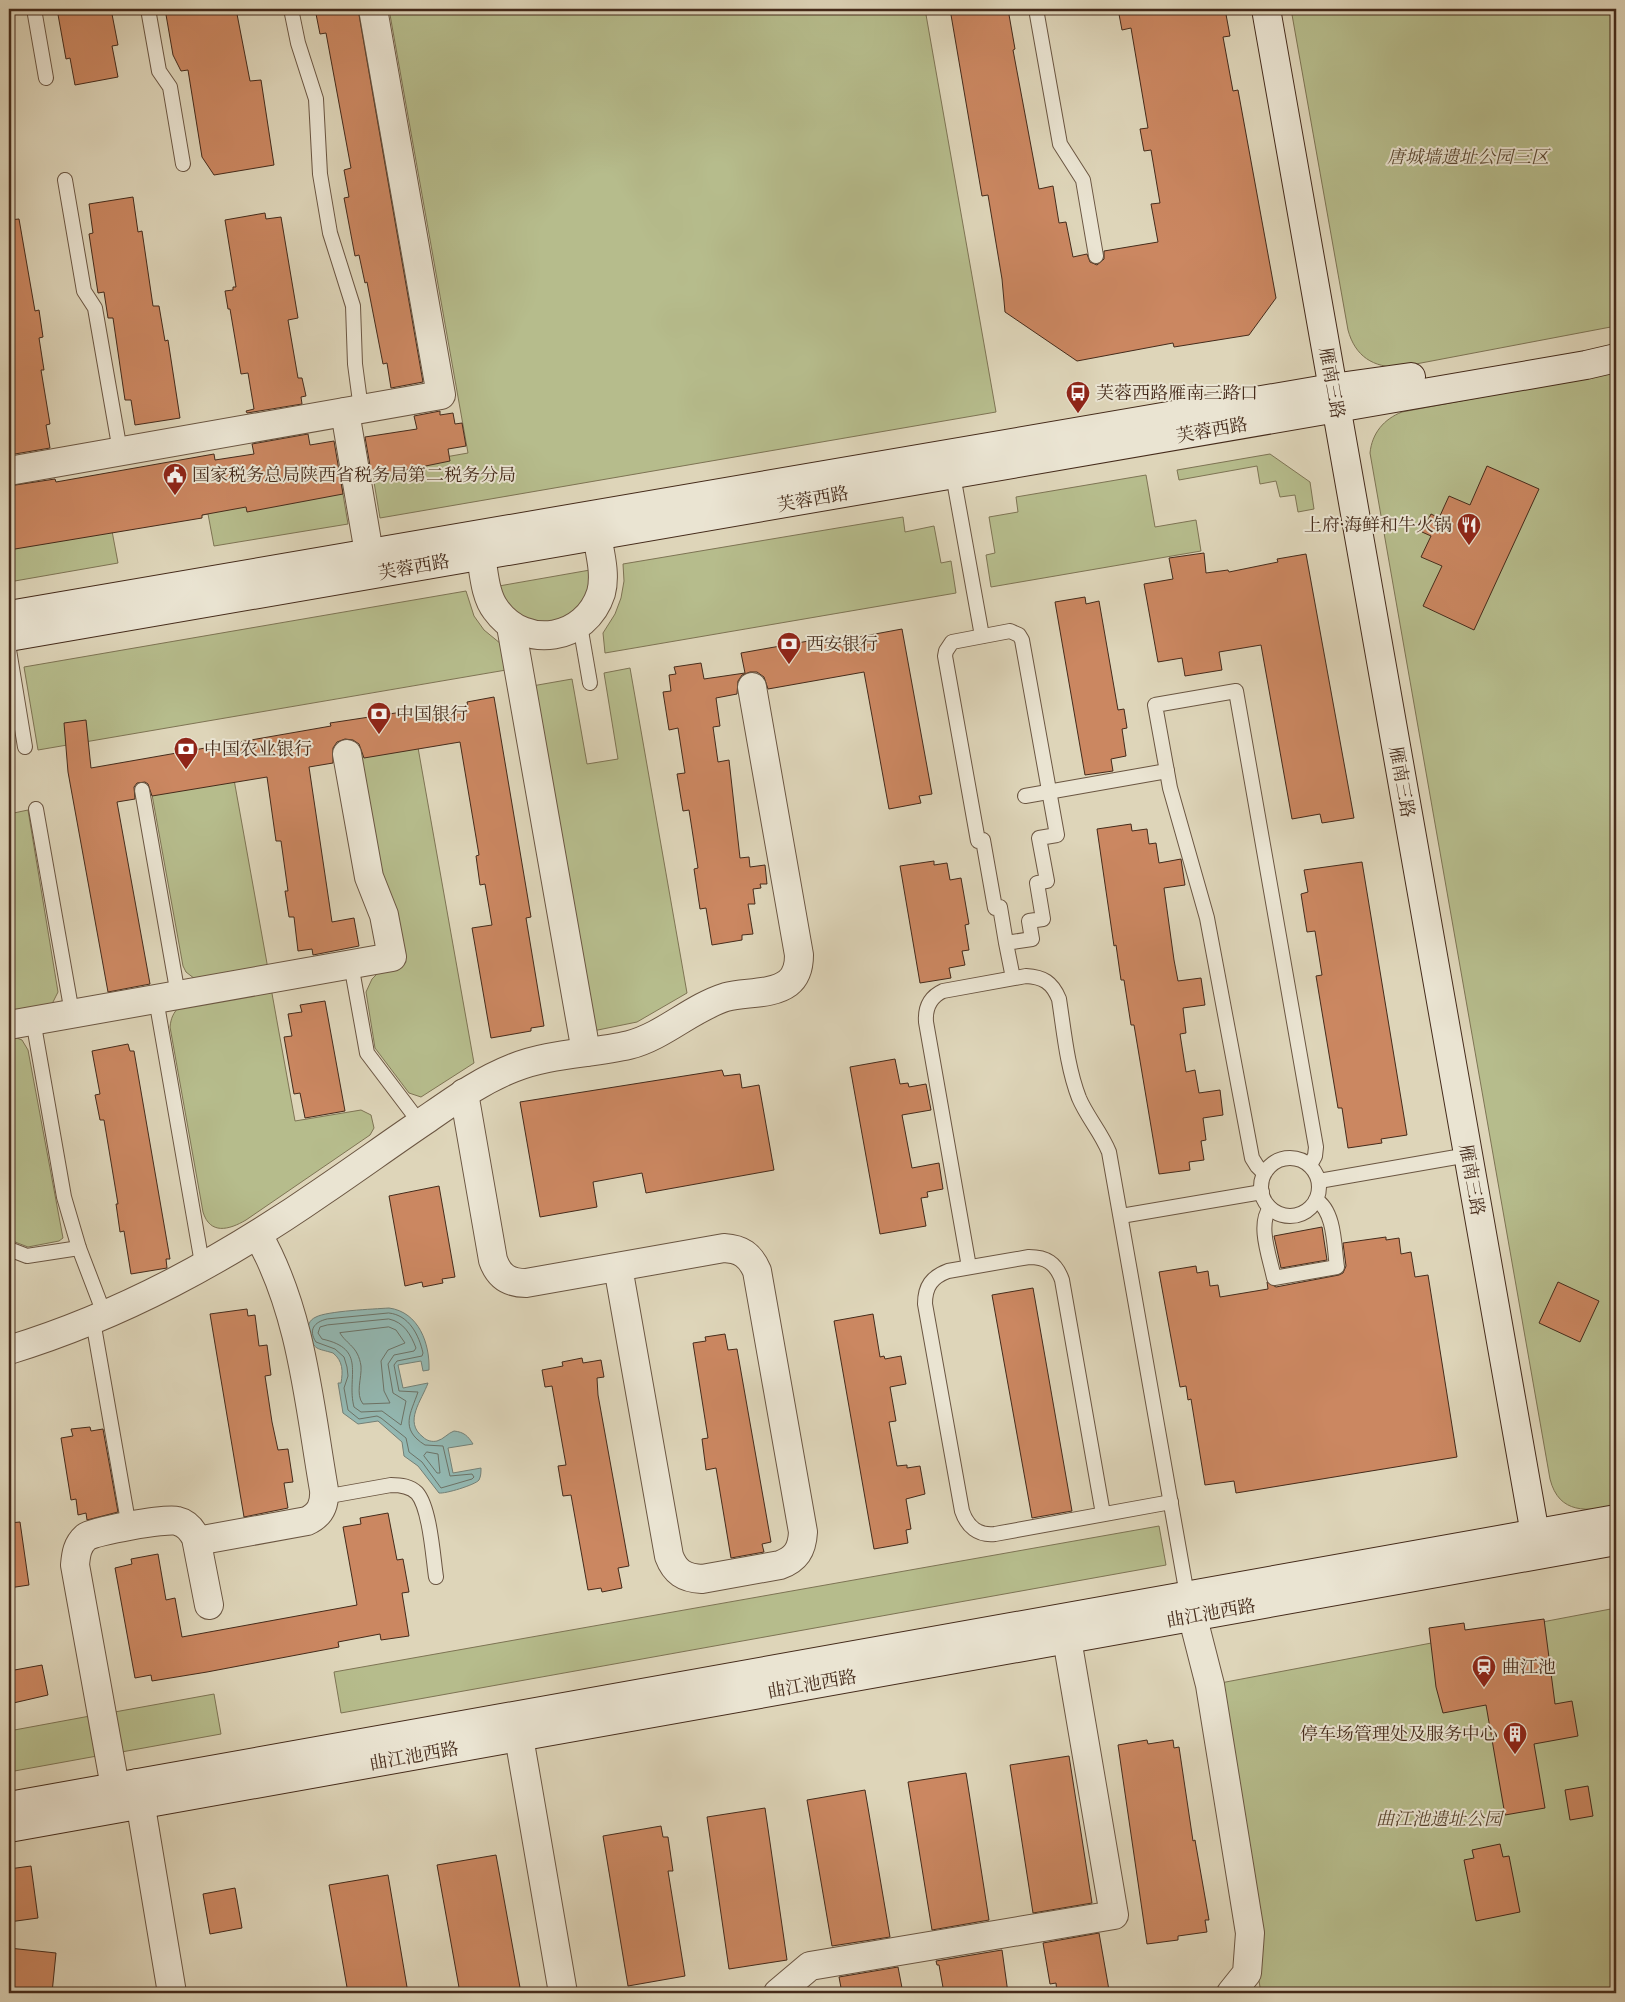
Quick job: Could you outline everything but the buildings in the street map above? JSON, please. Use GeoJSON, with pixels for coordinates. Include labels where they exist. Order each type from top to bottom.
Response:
{"type":"FeatureCollection","features":[{"type":"Feature","properties":{"kind":"street"},"geometry":{"type":"LineString","coordinates":[[9,471],[442,395],[374,9]]}},
{"type":"Feature","properties":{"kind":"street","name":"雁南三路"},"geometry":{"type":"LineString","coordinates":[[1266,9],[1536,1544]]}},
{"type":"Feature","properties":{"kind":"street","name":"芙蓉西路"},"geometry":{"type":"LineString","coordinates":[[9,637],[953,475],[1585,348],[1616,340]]}},
{"type":"Feature","properties":{"kind":"street","name":"芙蓉西路"},"geometry":{"type":"LineString","coordinates":[[9,615],[370,553],[1334,398],[1586,365],[1616,358]]}},
{"type":"Feature","properties":{"kind":"street"},"geometry":{"type":"LineString","coordinates":[[353,410],[370,553]]}},
{"type":"Feature","properties":{"kind":"street"},"geometry":{"type":"LineString","coordinates":[[481,556],[487,588],[495,610],[511,626],[531,635],[555,636],[580,625],[592,612],[602,591],[602,568],[596,536]]}},
{"type":"Feature","properties":{"kind":"street"},"geometry":{"type":"LineString","coordinates":[[511,626],[586,1052]]}},
{"type":"Feature","properties":{"kind":"street"},"geometry":{"type":"LineString","coordinates":[[9,1350],[99,1318],[203,1269],[258,1235],[464,1093],[516,1066],[631,1044],[654,1035],[703,1006],[727,997],[777,988],[787,984],[795,977],[799,967],[799,955],[752,686]]}},
{"type":"Feature","properties":{"kind":"street"},"geometry":{"type":"LineString","coordinates":[[21,1022],[392,957],[384,915],[369,877],[347,754]]}},
{"type":"Feature","properties":{"kind":"street"},"geometry":{"type":"LineString","coordinates":[[464,1093],[493,1260],[497,1271],[505,1278],[515,1283],[526,1283],[724,1248],[735,1248],[745,1253],[752,1261],[757,1271],[803,1532],[802,1544],[798,1553],[790,1561],[780,1565],[702,1579],[691,1579],[681,1574],[673,1566],[669,1556],[618,1267]]}},
{"type":"Feature","properties":{"kind":"street"},"geometry":{"type":"LineString","coordinates":[[197,1541],[307,1522],[320,1511],[324,1497],[295,1325],[280,1279],[258,1235]]}},
{"type":"Feature","properties":{"kind":"street","name":"曲江池西路"},"geometry":{"type":"LineString","coordinates":[[9,1828],[130,1792],[1536,1544],[1616,1519]]}},
{"type":"Feature","properties":{"kind":"street"},"geometry":{"type":"LineString","coordinates":[[172,1993],[130,1792],[75,1565],[76,1554],[80,1544],[88,1536],[129,1527],[176,1520],[190,1528],[197,1541],[209,1605]]}},
{"type":"Feature","properties":{"kind":"street","name":"曲江池西路"},"geometry":{"type":"LineString","coordinates":[[1536,1544],[1616,1541]]}},
{"type":"Feature","properties":{"kind":"street"},"geometry":{"type":"LineString","coordinates":[[1189,1606],[1210,1685],[1250,1933],[1246,1973],[1231,1993]]}},
{"type":"Feature","properties":{"kind":"street","name":"曲江池西路"},"geometry":{"type":"LineString","coordinates":[[9,1806],[130,1792],[519,1737],[1067,1639],[1189,1606]]}},
{"type":"Feature","properties":{"kind":"street"},"geometry":{"type":"LineString","coordinates":[[778,1993],[810,1966],[1114,1915],[1067,1639]]}},
{"type":"Feature","properties":{"kind":"street"},"geometry":{"type":"LineString","coordinates":[[519,1737],[563,1993]]}},
{"type":"Feature","properties":{"kind":"lane"},"geometry":{"type":"LineString","coordinates":[[34,9],[46,78]]}},
{"type":"Feature","properties":{"kind":"lane"},"geometry":{"type":"LineString","coordinates":[[148,9],[159,71],[170,88],[183,164]]}},
{"type":"Feature","properties":{"kind":"lane"},"geometry":{"type":"LineString","coordinates":[[290,9],[298,44],[316,99],[320,174],[330,233],[353,306],[355,364],[353,410]]}},
{"type":"Feature","properties":{"kind":"lane"},"geometry":{"type":"LineString","coordinates":[[1036,9],[1060,144],[1083,180],[1096,256]]}},
{"type":"Feature","properties":{"kind":"lane"},"geometry":{"type":"LineString","coordinates":[[64,180],[84,292],[95,308],[120,451]]}},
{"type":"Feature","properties":{"kind":"lane"},"geometry":{"type":"LineString","coordinates":[[953,475],[982,636]]}},
{"type":"Feature","properties":{"kind":"lane"},"geometry":{"type":"LineString","coordinates":[[580,625],[590,684]]}},
{"type":"Feature","properties":{"kind":"lane"},"geometry":{"type":"LineString","coordinates":[[1006,943],[1032,939],[1029,922],[1043,919],[1036,883],[1047,881],[1039,838],[1057,835],[1022,640],[1020,635],[1010,631],[952,642],[945,656],[978,840],[983,840],[995,908],[1000,908],[1006,943],[1012,978]]}},
{"type":"Feature","properties":{"kind":"lane"},"geometry":{"type":"LineString","coordinates":[[9,650],[25,747]]}},
{"type":"Feature","properties":{"kind":"lane"},"geometry":{"type":"LineString","coordinates":[[1264,1173],[1252,1158],[1207,918],[1178,819],[1167,771],[1156,705],[1236,690],[1316,1147],[1315,1156],[1310,1165]]}},
{"type":"Feature","properties":{"kind":"lane"},"geometry":{"type":"LineString","coordinates":[[1025,796],[1167,771]]}},
{"type":"Feature","properties":{"kind":"lane"},"geometry":{"type":"LineString","coordinates":[[142,790],[203,1269]]}},
{"type":"Feature","properties":{"kind":"lane"},"geometry":{"type":"LineString","coordinates":[[36,809],[72,1014]]}},
{"type":"Feature","properties":{"kind":"lane"},"geometry":{"type":"LineString","coordinates":[[351,964],[367,1053],[420,1123]]}},
{"type":"Feature","properties":{"kind":"lane"},"geometry":{"type":"LineString","coordinates":[[969,1267],[926,1022],[926,1012],[930,1001],[943,991],[1012,978],[1037,976],[1047,981],[1054,988],[1059,999],[1074,1084],[1080,1101],[1102,1135],[1109,1152],[1189,1606]]}},
{"type":"Feature","properties":{"kind":"lane"},"geometry":{"type":"LineString","coordinates":[[21,1022],[64,1197],[99,1318],[129,1527]]}},
{"type":"Feature","properties":{"kind":"lane"},"geometry":{"type":"LineString","coordinates":[[1319,1181],[1468,1155]]}},
{"type":"Feature","properties":{"kind":"lane"},"geometry":{"type":"LineString","coordinates":[[1285,1157],[1297,1158],[1310,1165],[1319,1181],[1316,1200],[1306,1211],[1296,1216],[1284,1215],[1270,1208],[1262,1192],[1264,1173],[1274,1162],[1285,1157]]}},
{"type":"Feature","properties":{"kind":"lane"},"geometry":{"type":"LineString","coordinates":[[1121,1216],[1262,1192]]}},
{"type":"Feature","properties":{"kind":"lane"},"geometry":{"type":"LineString","coordinates":[[1270,1208],[1265,1216],[1264,1225],[1274,1278],[1337,1266],[1328,1214],[1324,1206],[1316,1200]]}},
{"type":"Feature","properties":{"kind":"lane"},"geometry":{"type":"LineString","coordinates":[[9,1249],[26,1256],[79,1248]]}},
{"type":"Feature","properties":{"kind":"lane"},"geometry":{"type":"LineString","coordinates":[[1103,1514],[1062,1280],[1058,1269],[1040,1257],[1029,1257],[969,1267],[938,1275],[930,1283],[925,1294],[926,1312],[960,1503],[966,1521],[973,1529],[989,1534],[1103,1514],[1171,1502]]}},
{"type":"Feature","properties":{"kind":"lane"},"geometry":{"type":"LineString","coordinates":[[324,1497],[391,1485],[402,1486],[412,1490],[423,1503],[436,1577]]}},
{"type":"Feature","properties":{"kind":"green space"},"geometry":{"type":"Polygon","coordinates":[[[389,9],[925,9],[996,412],[380,518],[372,470],[468,453],[389,9]]]}},
{"type":"Feature","properties":{"kind":"green space","name":"唐城墙遗址公园三区"},"geometry":{"type":"Polygon","coordinates":[[[1291,9],[1616,9],[1616,326],[1400,367],[1381,365],[1366,359],[1355,347],[1348,330],[1291,9]]]}},
{"type":"Feature","properties":{"kind":"green space"},"geometry":{"type":"Polygon","coordinates":[[[1616,372],[1616,1506],[1585,1509],[1567,1505],[1560,1499],[1554,1491],[1550,1479],[1370,453],[1376,433],[1384,423],[1402,412],[1616,372]]]}},
{"type":"Feature","properties":{"kind":"green space"},"geometry":{"type":"Polygon","coordinates":[[[1270,454],[1310,482],[1314,509],[1298,512],[1295,495],[1280,497],[1276,481],[1260,484],[1257,466],[1179,480],[1177,470],[1270,454]]]}},
{"type":"Feature","properties":{"kind":"green space"},"geometry":{"type":"Polygon","coordinates":[[[1146,475],[1155,527],[1196,520],[1201,551],[991,587],[986,555],[995,553],[989,517],[1018,512],[1016,497],[1146,475]]]}},
{"type":"Feature","properties":{"kind":"green space"},"geometry":{"type":"Polygon","coordinates":[[[340,476],[348,524],[214,546],[208,514],[112,531],[118,563],[9,582],[9,534],[340,476]]]}},
{"type":"Feature","properties":{"kind":"green space"},"geometry":{"type":"Polygon","coordinates":[[[903,517],[905,532],[934,526],[941,563],[951,561],[956,593],[605,653],[603,633],[615,614],[621,598],[624,581],[623,564],[903,517]]]}},
{"type":"Feature","properties":{"kind":"green space"},"geometry":{"type":"Polygon","coordinates":[[[590,570],[590,587],[583,602],[575,612],[564,619],[552,622],[540,623],[528,620],[517,614],[506,602],[499,586],[590,570]]]}},
{"type":"Feature","properties":{"kind":"green space"},"geometry":{"type":"Polygon","coordinates":[[[466,591],[474,616],[484,630],[506,648],[512,669],[38,750],[24,667],[466,591]]]}},
{"type":"Feature","properties":{"kind":"green space"},"geometry":{"type":"Polygon","coordinates":[[[630,668],[687,993],[637,1022],[593,1031],[532,686],[572,679],[587,764],[618,759],[604,673],[630,668]]]}},
{"type":"Feature","properties":{"kind":"green space"},"geometry":{"type":"Polygon","coordinates":[[[417,742],[474,1063],[421,1097],[409,1093],[375,1048],[366,992],[372,979],[380,971],[380,882],[356,752],[417,742]]]}},
{"type":"Feature","properties":{"kind":"green space"},"geometry":{"type":"Polygon","coordinates":[[[233,774],[268,969],[195,979],[186,972],[183,966],[151,789],[233,774]]]}},
{"type":"Feature","properties":{"kind":"green space"},"geometry":{"type":"Polygon","coordinates":[[[28,810],[58,992],[52,1004],[9,1014],[9,814],[28,810]]]}},
{"type":"Feature","properties":{"kind":"green space"},"geometry":{"type":"Polygon","coordinates":[[[271,988],[295,1121],[361,1110],[371,1115],[374,1128],[370,1135],[246,1220],[227,1228],[215,1227],[206,1219],[203,1212],[170,1027],[171,1021],[174,1013],[180,1006],[271,988]]]}},
{"type":"Feature","properties":{"kind":"green space"},"geometry":{"type":"Polygon","coordinates":[[[9,1035],[22,1040],[28,1050],[63,1238],[59,1241],[28,1247],[15,1242],[9,1230],[9,1035]]]}},
{"type":"Feature","properties":{"kind":"green space"},"geometry":{"type":"Polygon","coordinates":[[[1159,1526],[1166,1565],[341,1713],[334,1672],[1159,1526]]]}},
{"type":"Feature","properties":{"kind":"green space","name":"曲江池遗址公园"},"geometry":{"type":"Polygon","coordinates":[[[1616,1608],[1616,1993],[1261,1993],[1210,1685],[1616,1608]]]}},
{"type":"Feature","properties":{"kind":"green space"},"geometry":{"type":"Polygon","coordinates":[[[214,1694],[221,1734],[116,1753],[109,1713],[214,1694]]]}},
{"type":"Feature","properties":{"kind":"green space"},"geometry":{"type":"Polygon","coordinates":[[[90,1716],[97,1756],[9,1772],[9,1731],[90,1716]]]}},
{"type":"Feature","properties":{"kind":"water"},"geometry":{"type":"Polygon","coordinates":[[[389,1308],[408,1316],[421,1331],[425,1340],[429,1370],[423,1371],[421,1361],[398,1365],[403,1388],[428,1383],[416,1411],[414,1425],[417,1431],[431,1441],[439,1440],[454,1431],[463,1433],[467,1437],[473,1444],[448,1448],[453,1473],[481,1468],[479,1480],[472,1484],[453,1491],[439,1493],[418,1466],[404,1456],[402,1442],[378,1421],[358,1424],[343,1413],[338,1383],[341,1383],[342,1379],[340,1363],[333,1353],[315,1346],[309,1333],[309,1324],[316,1317],[330,1313],[389,1308]]]}},
{"type":"Feature","properties":{"kind":"place","name":"芙蓉西路雁南三路口"},"geometry":{"type":"Point","coordinates":[1078,414]}},
{"type":"Feature","properties":{"kind":"place","name":"国家税务总局陕西省税务局第二税务分局"},"geometry":{"type":"Point","coordinates":[175,496]}},
{"type":"Feature","properties":{"kind":"place","name":"上府·海鲜和牛火锅"},"geometry":{"type":"Point","coordinates":[1469,546]}},
{"type":"Feature","properties":{"kind":"place","name":"西安银行"},"geometry":{"type":"Point","coordinates":[789,665]}},
{"type":"Feature","properties":{"kind":"place","name":"中国银行"},"geometry":{"type":"Point","coordinates":[379,735]}},
{"type":"Feature","properties":{"kind":"place","name":"中国农业银行"},"geometry":{"type":"Point","coordinates":[186,770]}},
{"type":"Feature","properties":{"kind":"place","name":"曲江池"},"geometry":{"type":"Point","coordinates":[1484,1688]}},
{"type":"Feature","properties":{"kind":"place","name":"停车场管理处及服务中心"},"geometry":{"type":"Point","coordinates":[1515,1755]}}]}
